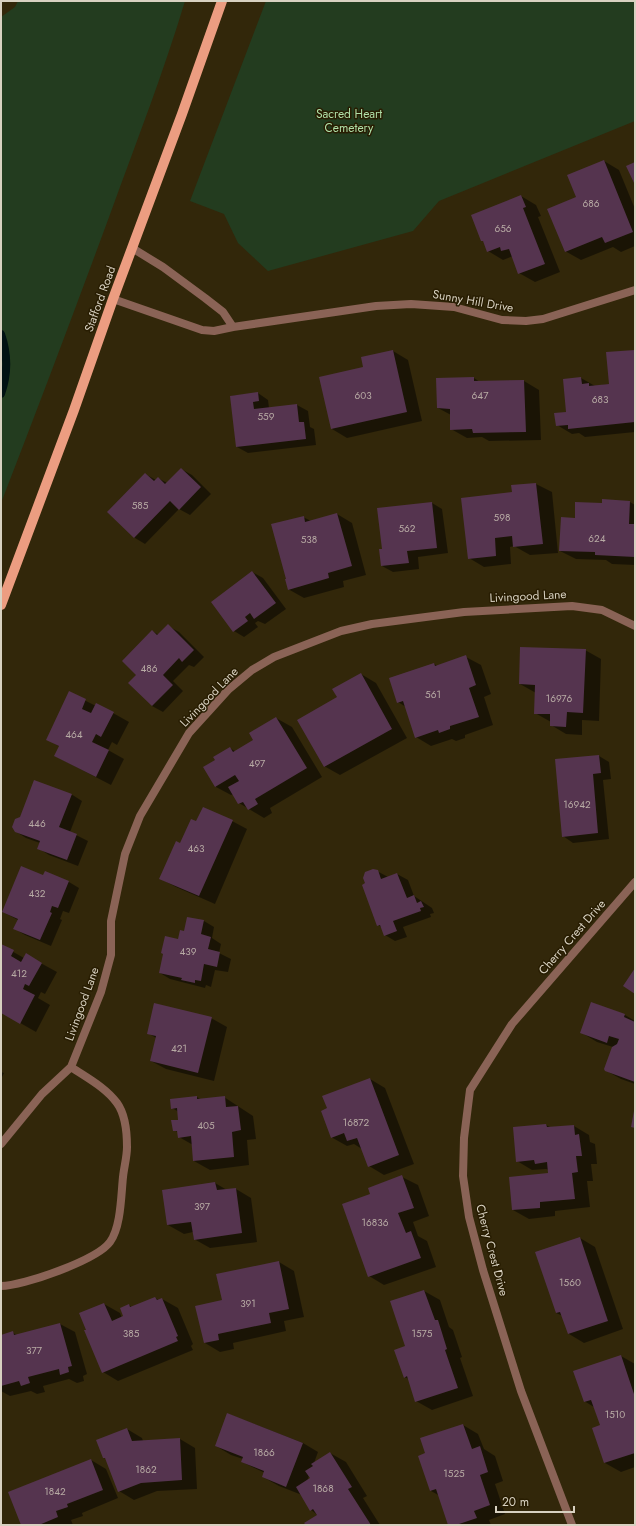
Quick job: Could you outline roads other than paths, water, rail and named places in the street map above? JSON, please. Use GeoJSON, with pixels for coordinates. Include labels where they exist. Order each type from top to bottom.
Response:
{"type":"FeatureCollection","features":[{"type":"Feature","properties":{"kind":"main road","name":"Stafford Road"},"geometry":{"type":"LineString","coordinates":[[1,605],[74,410],[222,1]]}},
{"type":"Feature","properties":{"kind":"street"},"geometry":{"type":"LineString","coordinates":[[132,248],[163,267],[211,302],[223,312],[233,327]]}},
{"type":"Feature","properties":{"kind":"street","name":"Sunny Hill Drive"},"geometry":{"type":"LineString","coordinates":[[113,299],[202,330],[214,331],[376,306],[411,304],[454,308],[502,320],[526,322],[543,319],[635,290]]}},
{"type":"Feature","properties":{"kind":"street","name":"Livingood Lane"},"geometry":{"type":"LineString","coordinates":[[1,1144],[42,1094],[71,1067],[101,992],[111,955],[111,921],[125,854],[140,816],[189,733],[228,690],[252,670],[274,657],[341,631],[372,624],[464,612],[572,606],[602,610],[635,626]]}},
{"type":"Feature","properties":{"kind":"street","name":"Cherry Crest Drive"},"geometry":{"type":"LineString","coordinates":[[572,1525],[521,1391],[483,1270],[469,1217],[463,1176],[464,1138],[470,1090],[512,1024],[635,882]]}},
{"type":"Feature","properties":{"kind":"street"},"geometry":{"type":"LineString","coordinates":[[1,1286],[8,1286],[46,1275],[90,1258],[102,1251],[110,1242],[117,1225],[127,1147],[125,1124],[117,1104],[101,1087],[71,1067]]}},
{"type":"Feature","properties":{"kind":"waterway"},"geometry":{"type":"LineString","coordinates":[[1,334],[6,356],[6,372],[1,394]]}},
{"type":"Feature","properties":{"kind":"park label","name":"Sacred Heart Cemetery"},"geometry":{"type":"Point","coordinates":[349,121]}}]}
